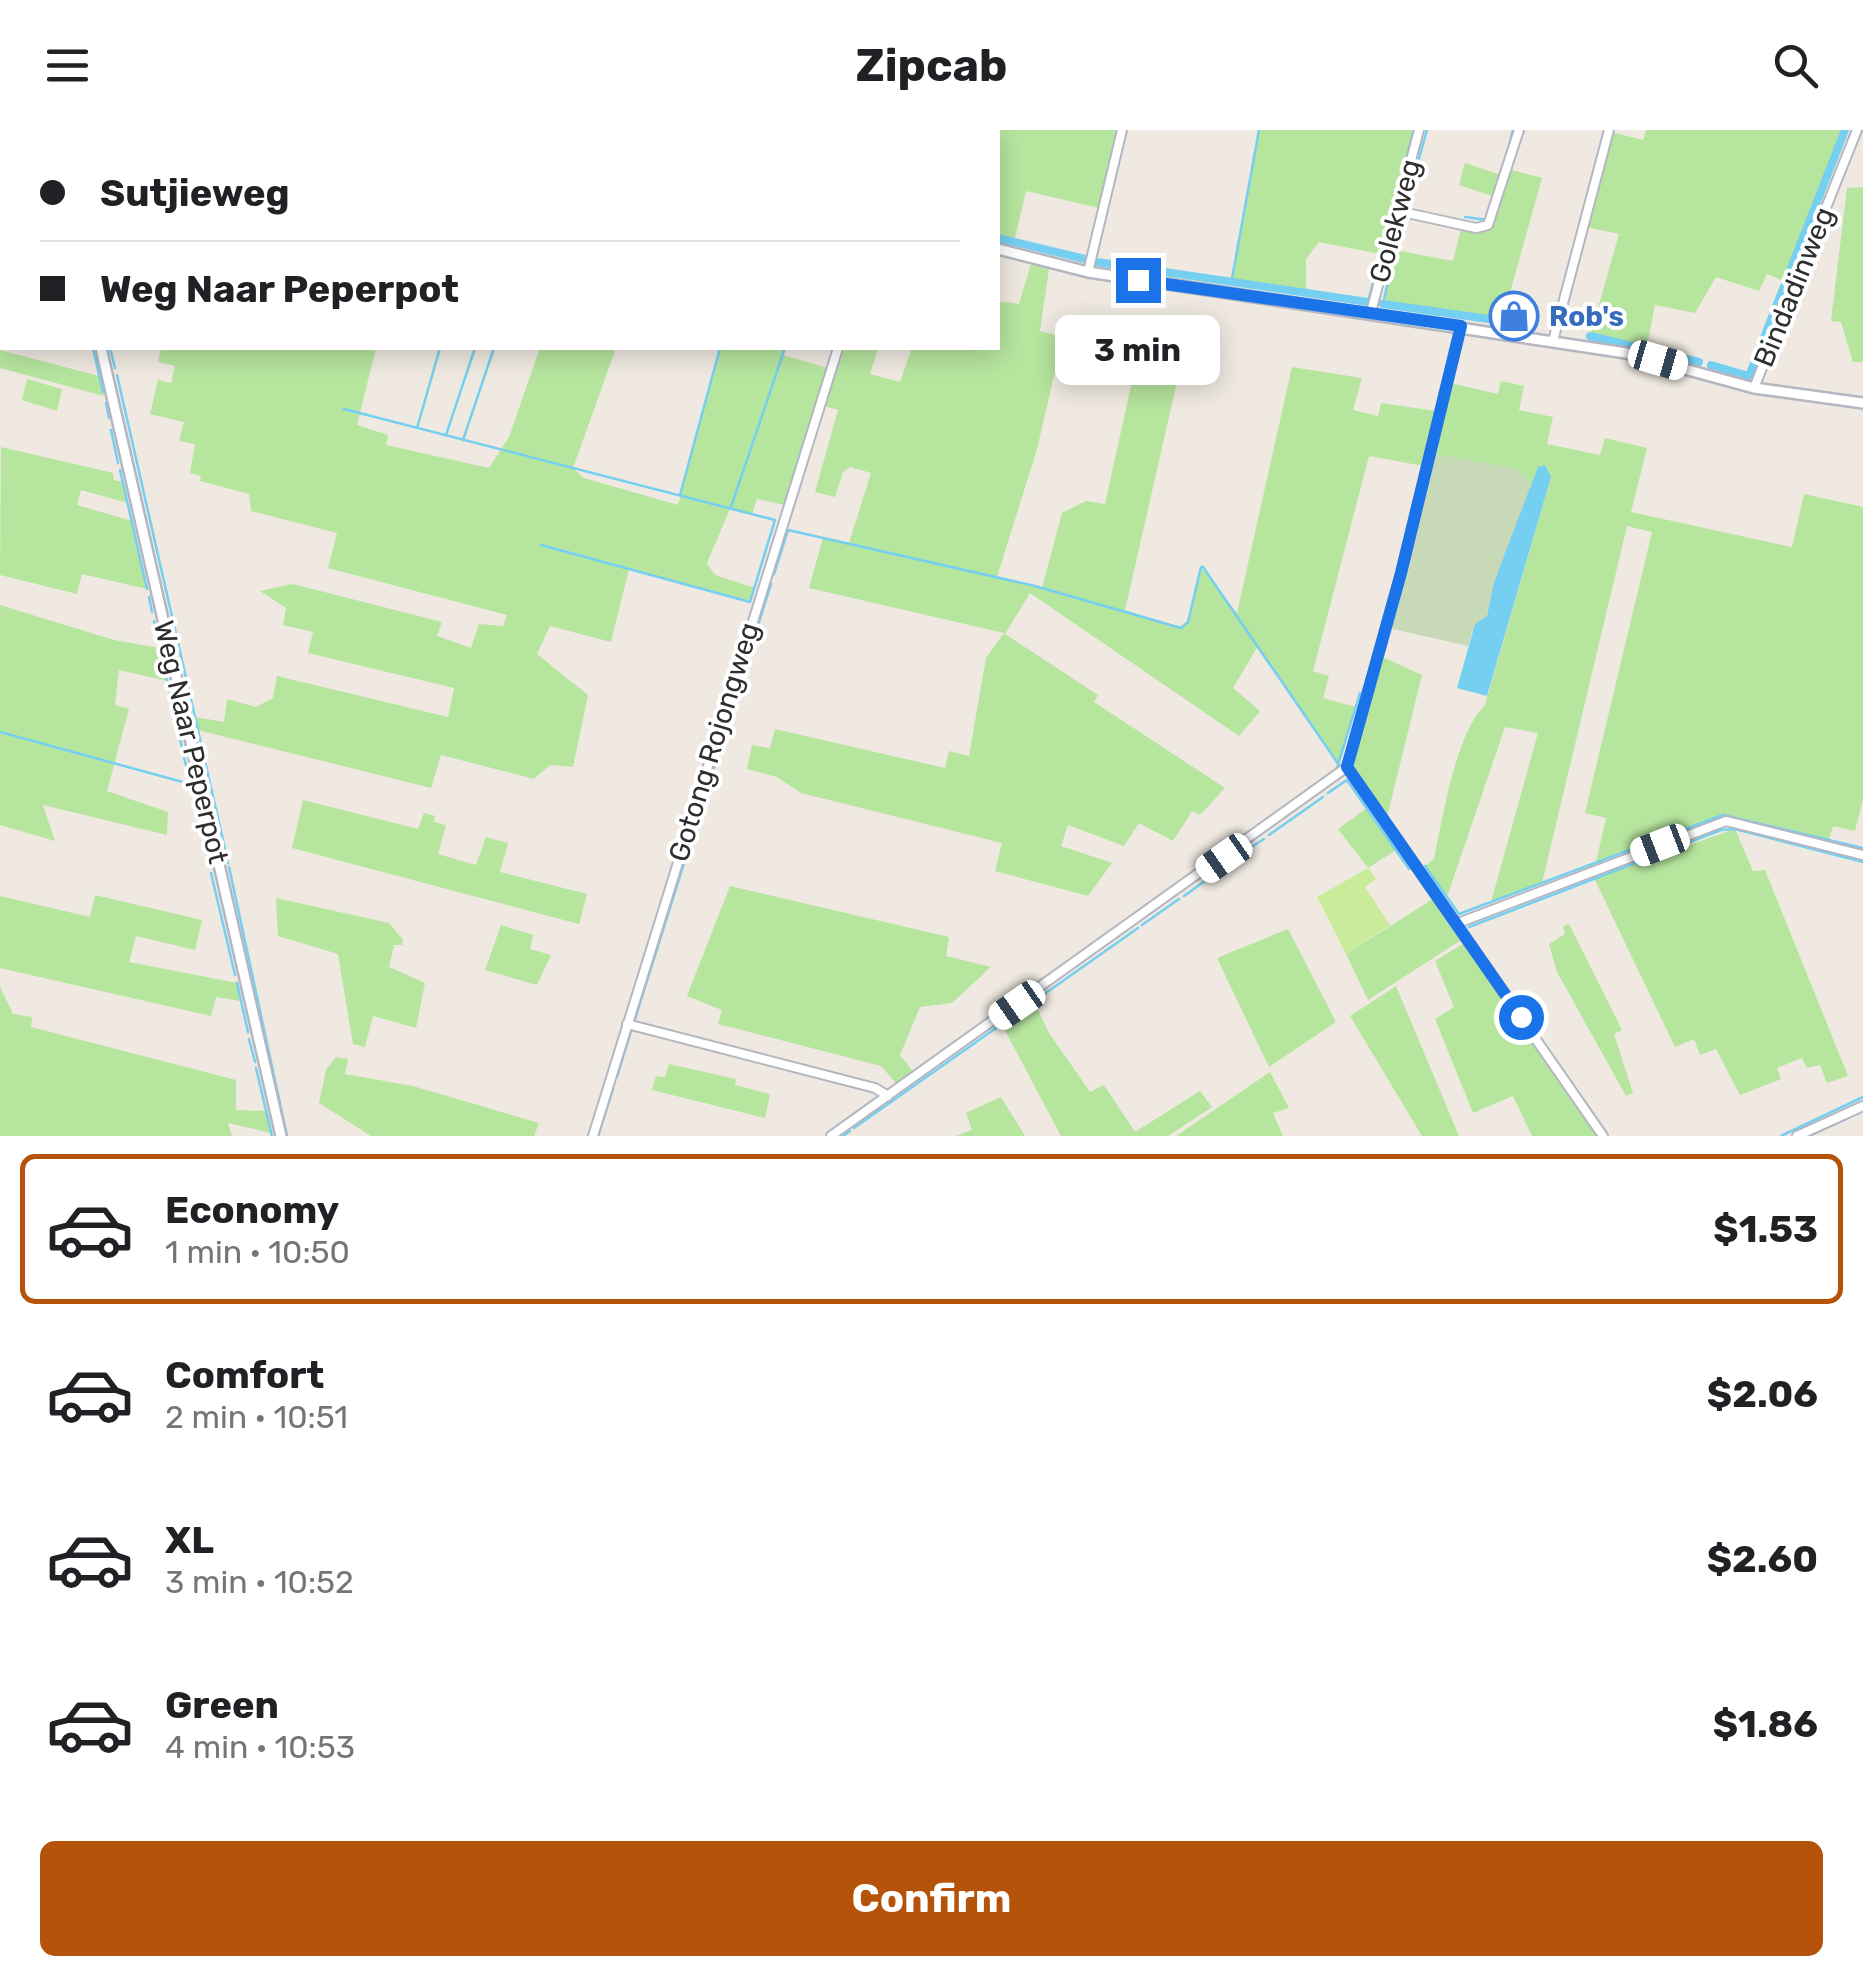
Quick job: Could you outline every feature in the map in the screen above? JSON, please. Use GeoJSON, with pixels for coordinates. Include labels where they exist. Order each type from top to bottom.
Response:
{"type":"FeatureCollection","features":[{"type":"Feature","properties":{"kind":"street"},"geometry":{"type":"LineString","coordinates":[[1088,272],[1122,130]]}},
{"type":"Feature","properties":{"kind":"street","name":"Golekweg"},"geometry":{"type":"LineString","coordinates":[[1371,312],[1419,130]]}},
{"type":"Feature","properties":{"kind":"street"},"geometry":{"type":"LineString","coordinates":[[1398,211],[1476,228],[1488,226],[1519,130]]}},
{"type":"Feature","properties":{"kind":"street"},"geometry":{"type":"LineString","coordinates":[[1553,341],[1610,130]]}},
{"type":"Feature","properties":{"kind":"street","name":"Bindadinweg"},"geometry":{"type":"LineString","coordinates":[[1754,388],[1857,130]]}},
{"type":"Feature","properties":{"kind":"street"},"geometry":{"type":"LineString","coordinates":[[1000,250],[1088,272],[1626,353],[1754,388],[1863,403]]}},
{"type":"Feature","properties":{"kind":"street"},"geometry":{"type":"LineString","coordinates":[[832,1136],[1347,767],[1401,573],[1461,326]]}},
{"type":"Feature","properties":{"kind":"street","name":"Weg Naar Peperpot"},"geometry":{"type":"LineString","coordinates":[[101,350],[281,1136]]}},
{"type":"Feature","properties":{"kind":"street","name":"Gotong Rojongweg"},"geometry":{"type":"LineString","coordinates":[[593,1136],[837,350]]}},
{"type":"Feature","properties":{"kind":"street"},"geometry":{"type":"LineString","coordinates":[[1347,767],[1602,1136]]}},
{"type":"Feature","properties":{"kind":"street"},"geometry":{"type":"LineString","coordinates":[[1458,924],[1726,821],[1863,854]]}},
{"type":"Feature","properties":{"kind":"street"},"geometry":{"type":"LineString","coordinates":[[627,1024],[875,1088],[888,1096]]}},
{"type":"Feature","properties":{"kind":"street"},"geometry":{"type":"LineString","coordinates":[[1797,1136],[1863,1106]]}},
{"type":"Feature","properties":{"kind":"green space"},"geometry":{"type":"Polygon","coordinates":[[[1000,130],[1118,130],[1099,208],[1026,191],[1014,242],[1000,238],[1000,130]]]}},
{"type":"Feature","properties":{"kind":"green space"},"geometry":{"type":"Polygon","coordinates":[[[1259,130],[1414,130],[1381,254],[1319,242],[1306,259],[1306,293],[1231,284],[1259,130]]]}},
{"type":"Feature","properties":{"kind":"green space"},"geometry":{"type":"Polygon","coordinates":[[[1646,130],[1845,130],[1786,282],[1767,274],[1759,291],[1716,277],[1695,313],[1655,305],[1647,346],[1590,336],[1619,234],[1585,227],[1611,132],[1643,140],[1646,130]]]}},
{"type":"Feature","properties":{"kind":"green space"},"geometry":{"type":"Polygon","coordinates":[[[1465,163],[1501,175],[1495,197],[1459,185],[1465,163]]]}},
{"type":"Feature","properties":{"kind":"green space"},"geometry":{"type":"Polygon","coordinates":[[[1508,169],[1542,178],[1502,321],[1383,304],[1395,250],[1453,261],[1461,228],[1490,227],[1495,221],[1508,169]]]}},
{"type":"Feature","properties":{"kind":"green space"},"geometry":{"type":"Polygon","coordinates":[[[1863,187],[1863,362],[1853,362],[1841,322],[1831,321],[1847,188],[1863,187]]]}},
{"type":"Feature","properties":{"kind":"green space"},"geometry":{"type":"Polygon","coordinates":[[[1031,264],[1049,269],[1040,331],[1063,337],[1037,449],[997,577],[1042,588],[1062,513],[1086,501],[1105,504],[1134,372],[1177,382],[1125,610],[1181,628],[1188,622],[1201,567],[1237,613],[1292,367],[1362,378],[1353,410],[1378,416],[1381,403],[1436,411],[1423,466],[1369,456],[1313,671],[1329,676],[1323,698],[1356,707],[1339,765],[1258,646],[1233,688],[1260,711],[1239,736],[1030,593],[1005,634],[1098,695],[1094,702],[1225,788],[1200,815],[1192,811],[1173,841],[1139,823],[1124,846],[1068,825],[1061,846],[1112,863],[1088,896],[995,871],[1002,843],[801,793],[777,777],[747,769],[752,745],[770,748],[775,729],[945,768],[949,751],[969,756],[986,658],[1004,633],[809,588],[823,538],[849,543],[871,473],[850,467],[843,472],[835,497],[815,492],[838,410],[821,405],[839,350],[877,350],[870,374],[900,382],[911,350],[1000,350],[1000,301],[1019,304],[1031,264]]]}},
{"type":"Feature","properties":{"kind":"green space"},"geometry":{"type":"Polygon","coordinates":[[[0,350],[99,376],[104,396],[0,368],[0,350]]]}},
{"type":"Feature","properties":{"kind":"green space"},"geometry":{"type":"Polygon","coordinates":[[[161,350],[376,350],[357,425],[388,435],[386,445],[489,468],[509,437],[539,350],[615,350],[573,468],[584,478],[678,505],[719,350],[784,350],[783,355],[828,368],[785,505],[757,499],[752,514],[730,509],[707,563],[715,575],[755,588],[750,602],[629,569],[611,642],[550,626],[537,654],[588,695],[573,767],[550,765],[534,779],[441,755],[431,788],[198,730],[195,717],[224,722],[227,699],[256,707],[273,698],[277,676],[448,717],[454,688],[308,653],[313,632],[283,625],[286,608],[260,591],[293,584],[442,622],[437,636],[471,648],[479,624],[503,626],[507,615],[328,568],[337,533],[251,511],[249,494],[200,481],[201,476],[190,473],[195,444],[179,441],[184,422],[150,414],[158,380],[171,383],[175,366],[158,362],[161,350]]]}},
{"type":"Feature","properties":{"kind":"green space"},"geometry":{"type":"Polygon","coordinates":[[[27,379],[62,389],[57,411],[22,400],[27,379]]]}},
{"type":"Feature","properties":{"kind":"green space"},"geometry":{"type":"Polygon","coordinates":[[[1501,381],[1524,386],[1519,410],[1553,417],[1547,444],[1600,455],[1605,438],[1647,448],[1631,512],[1792,547],[1804,494],[1863,507],[1863,799],[1855,831],[1833,826],[1829,840],[1723,815],[1596,862],[1606,818],[1585,813],[1652,532],[1627,526],[1542,883],[1491,902],[1538,733],[1505,727],[1447,897],[1425,866],[1434,859],[1458,756],[1485,705],[1551,477],[1539,467],[1532,485],[1517,469],[1433,454],[1450,383],[1498,394],[1501,381]]]}},
{"type":"Feature","properties":{"kind":"green space"},"geometry":{"type":"Polygon","coordinates":[[[1,447],[113,473],[114,480],[123,482],[128,503],[81,490],[77,505],[132,521],[147,589],[82,574],[77,594],[0,575],[1,447]]]}},
{"type":"Feature","properties":{"kind":"green space"},"geometry":{"type":"Polygon","coordinates":[[[1433,454],[1517,469],[1532,485],[1494,582],[1487,616],[1475,624],[1468,646],[1388,628],[1433,454]]]}},
{"type":"Feature","properties":{"kind":"green space"},"geometry":{"type":"Polygon","coordinates":[[[0,605],[114,640],[160,648],[167,681],[119,670],[115,705],[129,709],[107,791],[168,812],[167,835],[43,805],[55,841],[0,825],[0,605]]]}},
{"type":"Feature","properties":{"kind":"green space"},"geometry":{"type":"Polygon","coordinates":[[[1380,656],[1422,675],[1387,817],[1350,767],[1380,656]]]}},
{"type":"Feature","properties":{"kind":"green space"},"geometry":{"type":"Polygon","coordinates":[[[303,800],[418,829],[424,813],[435,816],[434,822],[446,825],[438,854],[476,865],[486,837],[508,843],[500,872],[587,894],[579,924],[292,848],[303,800]]]}},
{"type":"Feature","properties":{"kind":"green space"},"geometry":{"type":"Polygon","coordinates":[[[1367,808],[1396,850],[1368,868],[1338,829],[1367,808]]]}},
{"type":"Feature","properties":{"kind":"green space"},"geometry":{"type":"Polygon","coordinates":[[[1735,829],[1753,871],[1765,870],[1848,1076],[1827,1083],[1820,1065],[1807,1068],[1802,1058],[1777,1068],[1781,1079],[1740,1095],[1716,1049],[1700,1055],[1694,1039],[1675,1047],[1594,878],[1735,829]]]}},
{"type":"Feature","properties":{"kind":"green space"},"geometry":{"type":"Polygon","coordinates":[[[1368,868],[1376,879],[1365,887],[1390,925],[1346,954],[1317,897],[1368,868]]]}},
{"type":"Feature","properties":{"kind":"green space"},"geometry":{"type":"Polygon","coordinates":[[[730,886],[949,937],[946,956],[991,967],[952,1003],[920,1007],[900,1055],[914,1073],[897,1084],[881,1066],[718,1024],[722,1010],[687,996],[730,886]]]}},
{"type":"Feature","properties":{"kind":"green space"},"geometry":{"type":"Polygon","coordinates":[[[95,895],[202,920],[195,950],[136,936],[129,962],[237,983],[241,1001],[216,997],[211,1016],[0,968],[0,896],[90,917],[95,895]]]}},
{"type":"Feature","properties":{"kind":"green space"},"geometry":{"type":"Polygon","coordinates":[[[1436,897],[1463,936],[1461,940],[1368,1000],[1346,954],[1436,897]]]}},
{"type":"Feature","properties":{"kind":"green space"},"geometry":{"type":"Polygon","coordinates":[[[276,898],[389,923],[403,940],[402,945],[394,945],[389,967],[425,983],[416,1028],[373,1016],[365,1047],[353,1044],[338,954],[278,936],[276,898]]]}},
{"type":"Feature","properties":{"kind":"green space"},"geometry":{"type":"Polygon","coordinates":[[[1569,924],[1622,1030],[1614,1034],[1633,1093],[1626,1096],[1557,972],[1549,944],[1565,934],[1563,926],[1569,924]]]}},
{"type":"Feature","properties":{"kind":"green space"},"geometry":{"type":"Polygon","coordinates":[[[501,925],[533,935],[530,949],[551,955],[537,985],[485,970],[501,925]]]}},
{"type":"Feature","properties":{"kind":"green space"},"geometry":{"type":"Polygon","coordinates":[[[1288,929],[1336,1022],[1269,1067],[1217,958],[1288,929]]]}},
{"type":"Feature","properties":{"kind":"green space"},"geometry":{"type":"Polygon","coordinates":[[[1466,942],[1599,1136],[1532,1136],[1513,1096],[1473,1113],[1435,1019],[1454,1007],[1435,961],[1466,942]]]}},
{"type":"Feature","properties":{"kind":"green space"},"geometry":{"type":"Polygon","coordinates":[[[1396,986],[1459,1136],[1422,1136],[1350,1016],[1396,986]]]}},
{"type":"Feature","properties":{"kind":"green space"},"geometry":{"type":"Polygon","coordinates":[[[0,987],[13,1014],[32,1017],[31,1027],[236,1080],[236,1110],[266,1111],[271,1133],[228,1123],[232,1136],[0,1136],[0,987]]]}},
{"type":"Feature","properties":{"kind":"green space"},"geometry":{"type":"Polygon","coordinates":[[[1034,1002],[1049,1033],[1090,1092],[1104,1085],[1135,1132],[1200,1091],[1212,1107],[1168,1136],[1061,1136],[1002,1025],[1034,1002]]]}},
{"type":"Feature","properties":{"kind":"green space"},"geometry":{"type":"Polygon","coordinates":[[[336,1057],[348,1059],[345,1074],[413,1086],[539,1123],[534,1136],[371,1136],[319,1103],[326,1070],[336,1057]]]}},
{"type":"Feature","properties":{"kind":"green space"},"geometry":{"type":"Polygon","coordinates":[[[669,1064],[736,1079],[735,1085],[770,1094],[765,1118],[652,1090],[656,1076],[665,1077],[669,1064]]]}},
{"type":"Feature","properties":{"kind":"green space"},"geometry":{"type":"Polygon","coordinates":[[[1270,1072],[1289,1108],[1273,1113],[1283,1136],[1176,1136],[1270,1072]]]}},
{"type":"Feature","properties":{"kind":"green space"},"geometry":{"type":"Polygon","coordinates":[[[1001,1097],[1025,1136],[955,1136],[972,1130],[966,1113],[1001,1097]]]}},
{"type":"Feature","properties":{"kind":"water"},"geometry":{"type":"Polygon","coordinates":[[[1545,465],[1551,477],[1487,696],[1457,688],[1475,624],[1487,616],[1494,582],[1538,467],[1545,465]]]}},
{"type":"Feature","properties":{"kind":"waterway"},"geometry":{"type":"LineString","coordinates":[[1231,284],[1259,130]]}},
{"type":"Feature","properties":{"kind":"waterway"},"geometry":{"type":"LineString","coordinates":[[1368,302],[1414,130]]}},
{"type":"Feature","properties":{"kind":"waterway"},"geometry":{"type":"LineString","coordinates":[[1406,205],[1427,130]]}},
{"type":"Feature","properties":{"kind":"waterway"},"geometry":{"type":"LineString","coordinates":[[1505,161],[1513,130]]}},
{"type":"Feature","properties":{"kind":"waterway"},"geometry":{"type":"LineString","coordinates":[[1711,365],[1749,376],[1845,130]]}},
{"type":"Feature","properties":{"kind":"waterway"},"geometry":{"type":"LineString","coordinates":[[1465,217],[1488,220]]}},
{"type":"Feature","properties":{"kind":"waterway"},"geometry":{"type":"LineString","coordinates":[[1383,304],[1402,219]]}},
{"type":"Feature","properties":{"kind":"waterway"},"geometry":{"type":"LineString","coordinates":[[1000,238],[1085,259]]}},
{"type":"Feature","properties":{"kind":"waterway"},"geometry":{"type":"LineString","coordinates":[[1097,262],[1368,302]]}},
{"type":"Feature","properties":{"kind":"waterway"},"geometry":{"type":"LineString","coordinates":[[1383,304],[1502,321]]}},
{"type":"Feature","properties":{"kind":"waterway"},"geometry":{"type":"LineString","coordinates":[[1590,336],[1699,362]]}},
{"type":"Feature","properties":{"kind":"waterway"},"geometry":{"type":"LineString","coordinates":[[93,350],[103,392]]}},
{"type":"Feature","properties":{"kind":"waterway"},"geometry":{"type":"LineString","coordinates":[[110,350],[115,368]]}},
{"type":"Feature","properties":{"kind":"waterway"},"geometry":{"type":"LineString","coordinates":[[417,428],[439,350]]}},
{"type":"Feature","properties":{"kind":"waterway"},"geometry":{"type":"LineString","coordinates":[[446,435],[474,350]]}},
{"type":"Feature","properties":{"kind":"waterway"},"geometry":{"type":"LineString","coordinates":[[463,440],[493,350]]}},
{"type":"Feature","properties":{"kind":"waterway"},"geometry":{"type":"LineString","coordinates":[[680,495],[719,350]]}},
{"type":"Feature","properties":{"kind":"waterway"},"geometry":{"type":"LineString","coordinates":[[731,507],[784,350]]}},
{"type":"Feature","properties":{"kind":"waterway"},"geometry":{"type":"LineString","coordinates":[[117,375],[225,849]]}},
{"type":"Feature","properties":{"kind":"waterway"},"geometry":{"type":"LineString","coordinates":[[106,403],[109,418]]}},
{"type":"Feature","properties":{"kind":"waterway"},"geometry":{"type":"LineString","coordinates":[[344,409],[775,520],[750,602],[541,545]]}},
{"type":"Feature","properties":{"kind":"waterway"},"geometry":{"type":"LineString","coordinates":[[111,430],[118,463]]}},
{"type":"Feature","properties":{"kind":"waterway"},"geometry":{"type":"LineString","coordinates":[[120,470],[147,589]]}},
{"type":"Feature","properties":{"kind":"waterway"},"geometry":{"type":"LineString","coordinates":[[774,574],[788,530],[1035,586],[1181,628],[1188,622],[1201,567]]}},
{"type":"Feature","properties":{"kind":"waterway"},"geometry":{"type":"LineString","coordinates":[[1203,567],[1339,765]]}},
{"type":"Feature","properties":{"kind":"waterway"},"geometry":{"type":"LineString","coordinates":[[738,689],[771,584]]}},
{"type":"Feature","properties":{"kind":"waterway"},"geometry":{"type":"LineString","coordinates":[[149,597],[152,612]]}},
{"type":"Feature","properties":{"kind":"waterway"},"geometry":{"type":"LineString","coordinates":[[0,732],[190,784],[154,621]]}},
{"type":"Feature","properties":{"kind":"waterway"},"geometry":{"type":"LineString","coordinates":[[1337,768],[1360,693]]}},
{"type":"Feature","properties":{"kind":"waterway"},"geometry":{"type":"LineString","coordinates":[[635,1019],[735,701]]}},
{"type":"Feature","properties":{"kind":"waterway"},"geometry":{"type":"LineString","coordinates":[[1328,793],[1347,780],[1409,869]]}},
{"type":"Feature","properties":{"kind":"waterway"},"geometry":{"type":"LineString","coordinates":[[1269,835],[1323,797]]}},
{"type":"Feature","properties":{"kind":"waterway"},"geometry":{"type":"LineString","coordinates":[[1425,866],[1459,914],[1723,815],[1863,848]]}},
{"type":"Feature","properties":{"kind":"waterway"},"geometry":{"type":"LineString","coordinates":[[200,822],[209,861]]}},
{"type":"Feature","properties":{"kind":"waterway"},"geometry":{"type":"LineString","coordinates":[[1469,927],[1721,830],[1735,829],[1863,862]]}},
{"type":"Feature","properties":{"kind":"waterway"},"geometry":{"type":"LineString","coordinates":[[1253,846],[1264,839]]}},
{"type":"Feature","properties":{"kind":"waterway"},"geometry":{"type":"LineString","coordinates":[[1184,896],[1248,850]]}},
{"type":"Feature","properties":{"kind":"waterway"},"geometry":{"type":"LineString","coordinates":[[225,852],[228,863]]}},
{"type":"Feature","properties":{"kind":"waterway"},"geometry":{"type":"LineString","coordinates":[[229,867],[287,1136]]}},
{"type":"Feature","properties":{"kind":"waterway"},"geometry":{"type":"LineString","coordinates":[[211,873],[235,975]]}},
{"type":"Feature","properties":{"kind":"waterway"},"geometry":{"type":"LineString","coordinates":[[1142,925],[1179,899]]}},
{"type":"Feature","properties":{"kind":"waterway"},"geometry":{"type":"LineString","coordinates":[[854,1128],[1138,928]]}},
{"type":"Feature","properties":{"kind":"waterway"},"geometry":{"type":"LineString","coordinates":[[237,983],[248,1032]]}},
{"type":"Feature","properties":{"kind":"waterway"},"geometry":{"type":"LineString","coordinates":[[617,1077],[631,1031]]}},
{"type":"Feature","properties":{"kind":"waterway"},"geometry":{"type":"LineString","coordinates":[[249,1039],[255,1062]]}},
{"type":"Feature","properties":{"kind":"waterway"},"geometry":{"type":"LineString","coordinates":[[256,1068],[272,1136]]}},
{"type":"Feature","properties":{"kind":"waterway"},"geometry":{"type":"LineString","coordinates":[[598,1136],[613,1089]]}},
{"type":"Feature","properties":{"kind":"waterway"},"geometry":{"type":"LineString","coordinates":[[1781,1136],[1863,1097]]}},
{"type":"Feature","properties":{"kind":"waterway"},"geometry":{"type":"LineString","coordinates":[[1854,1115],[1863,1111]]}},
{"type":"Feature","properties":{"kind":"waterway"},"geometry":{"type":"LineString","coordinates":[[1809,1136],[1848,1118]]}},
{"type":"Feature","properties":{"kind":"waterway"},"geometry":{"type":"LineString","coordinates":[[843,1136],[850,1131]]}},
{"type":"Feature","properties":{"kind":"place","name":"Rob's"},"geometry":{"type":"Point","coordinates":[1514,316]}},
{"type":"Feature","properties":{"kind":"route"},"geometry":{"type":"LineString","coordinates":[[1138,280],[1461,326],[1401,573],[1347,767],[1521,1017]]}}]}
